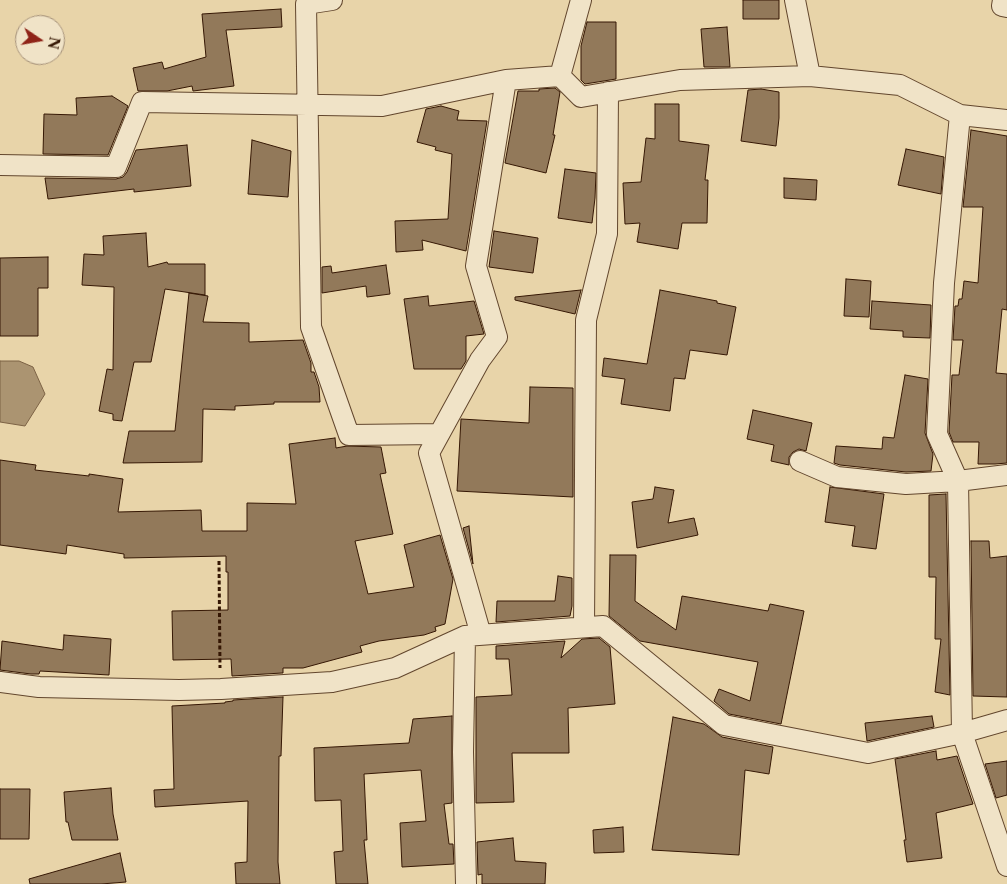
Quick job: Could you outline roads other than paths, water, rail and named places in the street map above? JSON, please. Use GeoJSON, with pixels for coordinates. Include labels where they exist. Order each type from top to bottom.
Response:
{"type":"FeatureCollection","features":[{"type":"Feature","properties":{"kind":"street"},"geometry":{"type":"LineString","coordinates":[[332,0],[306,4],[311,327],[349,435],[439,434]]}},
{"type":"Feature","properties":{"kind":"street"},"geometry":{"type":"LineString","coordinates":[[560,76],[581,0]]}},
{"type":"Feature","properties":{"kind":"street"},"geometry":{"type":"LineString","coordinates":[[795,0],[810,76]]}},
{"type":"Feature","properties":{"kind":"street"},"geometry":{"type":"LineString","coordinates":[[1004,0],[1002,6],[1007,7]]}},
{"type":"Feature","properties":{"kind":"street"},"geometry":{"type":"LineString","coordinates":[[0,165],[116,167],[142,102],[382,106],[506,80],[560,76],[581,97],[680,80],[810,76],[900,85],[960,115],[1007,120]]}},
{"type":"Feature","properties":{"kind":"street"},"geometry":{"type":"LineString","coordinates":[[466,884],[463,752],[473,635],[429,453],[480,360],[497,337],[476,266],[506,80]]}},
{"type":"Feature","properties":{"kind":"street"},"geometry":{"type":"LineString","coordinates":[[584,627],[586,320],[607,234],[608,92]]}},
{"type":"Feature","properties":{"kind":"street"},"geometry":{"type":"LineString","coordinates":[[960,115],[944,282],[937,434],[958,481],[962,733],[1007,866]]}},
{"type":"Feature","properties":{"kind":"street"},"geometry":{"type":"LineString","coordinates":[[800,461],[837,477],[906,484],[958,481],[1007,475]]}},
{"type":"Feature","properties":{"kind":"street"},"geometry":{"type":"LineString","coordinates":[[0,682],[39,687],[179,690],[332,682],[395,668],[473,635],[603,626],[724,725],[868,753],[962,733],[1007,720]]}}]}
